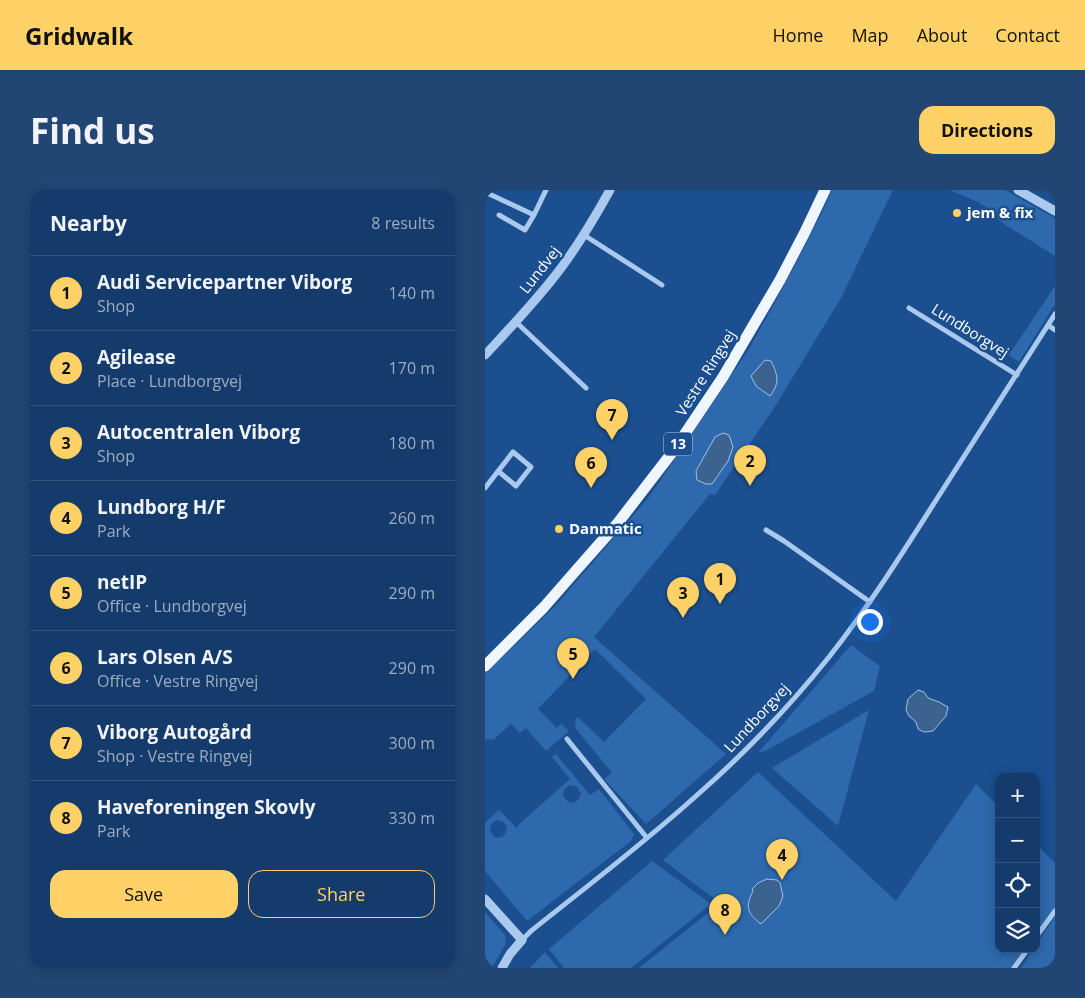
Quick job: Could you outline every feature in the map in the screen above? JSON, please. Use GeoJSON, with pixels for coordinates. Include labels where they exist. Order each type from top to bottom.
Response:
{"type":"FeatureCollection","features":[{"type":"Feature","properties":{"kind":"main road","name":"Vestre Ringvej"},"geometry":{"type":"LineString","coordinates":[[485,666],[544,607],[617,524],[674,450],[723,377],[780,280],[825,190]]}},
{"type":"Feature","properties":{"kind":"street"},"geometry":{"type":"LineString","coordinates":[[499,215],[525,230],[547,190]]}},
{"type":"Feature","properties":{"kind":"street","name":"Lundvej"},"geometry":{"type":"LineString","coordinates":[[485,354],[516,322],[561,268],[599,211],[609,190]]}},
{"type":"Feature","properties":{"kind":"street"},"geometry":{"type":"LineString","coordinates":[[1018,190],[1055,211]]}},
{"type":"Feature","properties":{"kind":"street"},"geometry":{"type":"LineString","coordinates":[[485,192],[534,215]]}},
{"type":"Feature","properties":{"kind":"street"},"geometry":{"type":"LineString","coordinates":[[584,235],[662,284]]}},
{"type":"Feature","properties":{"kind":"street","name":"Lundborgvej"},"geometry":{"type":"LineString","coordinates":[[909,308],[1017,374]]}},
{"type":"Feature","properties":{"kind":"street","name":"Lundborgvej"},"geometry":{"type":"LineString","coordinates":[[522,940],[696,797],[780,714],[829,656],[870,602],[1055,314]]}},
{"type":"Feature","properties":{"kind":"street"},"geometry":{"type":"LineString","coordinates":[[516,322],[586,388]]}},
{"type":"Feature","properties":{"kind":"street"},"geometry":{"type":"LineString","coordinates":[[1048,325],[1055,330]]}},
{"type":"Feature","properties":{"kind":"street"},"geometry":{"type":"LineString","coordinates":[[485,488],[498,471],[513,452],[531,467],[516,486],[498,471]]}},
{"type":"Feature","properties":{"kind":"street"},"geometry":{"type":"LineString","coordinates":[[766,530],[870,602]]}},
{"type":"Feature","properties":{"kind":"street"},"geometry":{"type":"LineString","coordinates":[[567,739],[647,838]]}},
{"type":"Feature","properties":{"kind":"street"},"geometry":{"type":"LineString","coordinates":[[485,898],[522,940],[510,954],[502,968]]}},
{"type":"Feature","properties":{"kind":"street"},"geometry":{"type":"LineString","coordinates":[[1040,932],[1055,911]]}},
{"type":"Feature","properties":{"kind":"street"},"geometry":{"type":"LineString","coordinates":[[1014,968],[1025,953]]}},
{"type":"Feature","properties":{"kind":"shaded area"},"geometry":{"type":"Polygon","coordinates":[[[831,190],[893,190],[841,298],[776,405],[715,495],[710,494],[594,637],[726,754],[646,824],[604,779],[612,773],[576,729],[575,721],[578,717],[604,742],[646,699],[595,649],[538,709],[556,727],[555,729],[561,724],[569,731],[546,751],[526,728],[520,733],[511,724],[493,740],[487,739],[485,741],[485,674],[557,604],[649,497],[749,349],[792,271],[825,206],[831,190]]]}},
{"type":"Feature","properties":{"kind":"shaded area"},"geometry":{"type":"Polygon","coordinates":[[[950,190],[1005,190],[1055,218],[1055,256],[998,220],[995,213],[978,202],[950,190]]]}},
{"type":"Feature","properties":{"kind":"shaded area"},"geometry":{"type":"Polygon","coordinates":[[[1055,286],[1055,304],[1019,362],[1009,355],[1055,286]]]}},
{"type":"Feature","properties":{"kind":"shaded area"},"geometry":{"type":"Polygon","coordinates":[[[765,360],[771,361],[777,379],[777,383],[770,396],[756,386],[751,376],[765,360]]]}},
{"type":"Feature","properties":{"kind":"shaded area"},"geometry":{"type":"Polygon","coordinates":[[[723,433],[729,435],[733,447],[728,461],[712,484],[706,484],[697,480],[696,471],[715,437],[723,433]]]}},
{"type":"Feature","properties":{"kind":"shaded area"},"geometry":{"type":"Polygon","coordinates":[[[851,645],[880,666],[874,691],[767,750],[758,753],[851,645]]]}},
{"type":"Feature","properties":{"kind":"shaded area"},"geometry":{"type":"Polygon","coordinates":[[[918,690],[924,692],[928,698],[948,707],[946,716],[933,731],[924,732],[918,729],[916,722],[909,716],[906,710],[908,699],[918,690]]]}},
{"type":"Feature","properties":{"kind":"shaded area"},"geometry":{"type":"Polygon","coordinates":[[[869,710],[838,826],[772,768],[869,710]]]}},
{"type":"Feature","properties":{"kind":"shaded area"},"geometry":{"type":"Polygon","coordinates":[[[556,754],[590,795],[599,789],[634,834],[631,841],[527,921],[485,871],[485,823],[499,810],[517,828],[518,825],[570,779],[552,757],[556,754]],[[570,785],[564,789],[563,796],[567,801],[573,803],[578,800],[581,793],[577,787],[570,785]],[[497,820],[491,824],[490,831],[494,837],[499,838],[504,835],[507,828],[504,822],[497,820]]]}},
{"type":"Feature","properties":{"kind":"shaded area"},"geometry":{"type":"Polygon","coordinates":[[[758,772],[896,901],[976,784],[995,803],[995,953],[1023,953],[1013,968],[639,968],[720,903],[663,860],[758,772]]]}},
{"type":"Feature","properties":{"kind":"shaded area"},"geometry":{"type":"Polygon","coordinates":[[[1040,848],[1055,863],[1055,907],[1040,928],[1040,848]]]}},
{"type":"Feature","properties":{"kind":"shaded area"},"geometry":{"type":"Polygon","coordinates":[[[652,861],[711,904],[631,968],[564,968],[549,949],[652,861]]]}},
{"type":"Feature","properties":{"kind":"shaded area"},"geometry":{"type":"Polygon","coordinates":[[[767,879],[777,880],[780,883],[783,896],[779,906],[761,924],[750,913],[748,906],[752,889],[758,883],[767,879]]]}},
{"type":"Feature","properties":{"kind":"shaded area"},"geometry":{"type":"Polygon","coordinates":[[[485,912],[505,935],[506,943],[492,968],[485,968],[485,912]]]}},
{"type":"Feature","properties":{"kind":"shaded area"},"geometry":{"type":"Polygon","coordinates":[[[1055,916],[1055,968],[1021,968],[1030,953],[1040,953],[1040,939],[1055,916]]]}},
{"type":"Feature","properties":{"kind":"shaded area"},"geometry":{"type":"Polygon","coordinates":[[[545,952],[558,968],[530,968],[545,952]]]}},
{"type":"Feature","properties":{"kind":"place","name":"jem & fix"},"geometry":{"type":"Point","coordinates":[957,213]}},
{"type":"Feature","properties":{"kind":"place","name":"Viborg Autogård"},"geometry":{"type":"Point","coordinates":[612,440]}},
{"type":"Feature","properties":{"kind":"place","name":"Agilease"},"geometry":{"type":"Point","coordinates":[750,486]}},
{"type":"Feature","properties":{"kind":"place","name":"Lars Olsen A/S"},"geometry":{"type":"Point","coordinates":[591,488]}},
{"type":"Feature","properties":{"kind":"place","name":"Danmatic"},"geometry":{"type":"Point","coordinates":[559,529]}},
{"type":"Feature","properties":{"kind":"place","name":"Audi Servicepartner Viborg"},"geometry":{"type":"Point","coordinates":[720,604]}},
{"type":"Feature","properties":{"kind":"place","name":"Autocentralen Viborg"},"geometry":{"type":"Point","coordinates":[683,618]}},
{"type":"Feature","properties":{"kind":"place","name":"netIP"},"geometry":{"type":"Point","coordinates":[573,679]}},
{"type":"Feature","properties":{"kind":"place","name":"Lundborg H/F"},"geometry":{"type":"Point","coordinates":[782,880]}},
{"type":"Feature","properties":{"kind":"place","name":"Haveforeningen Skovly"},"geometry":{"type":"Point","coordinates":[725,935]}}]}
